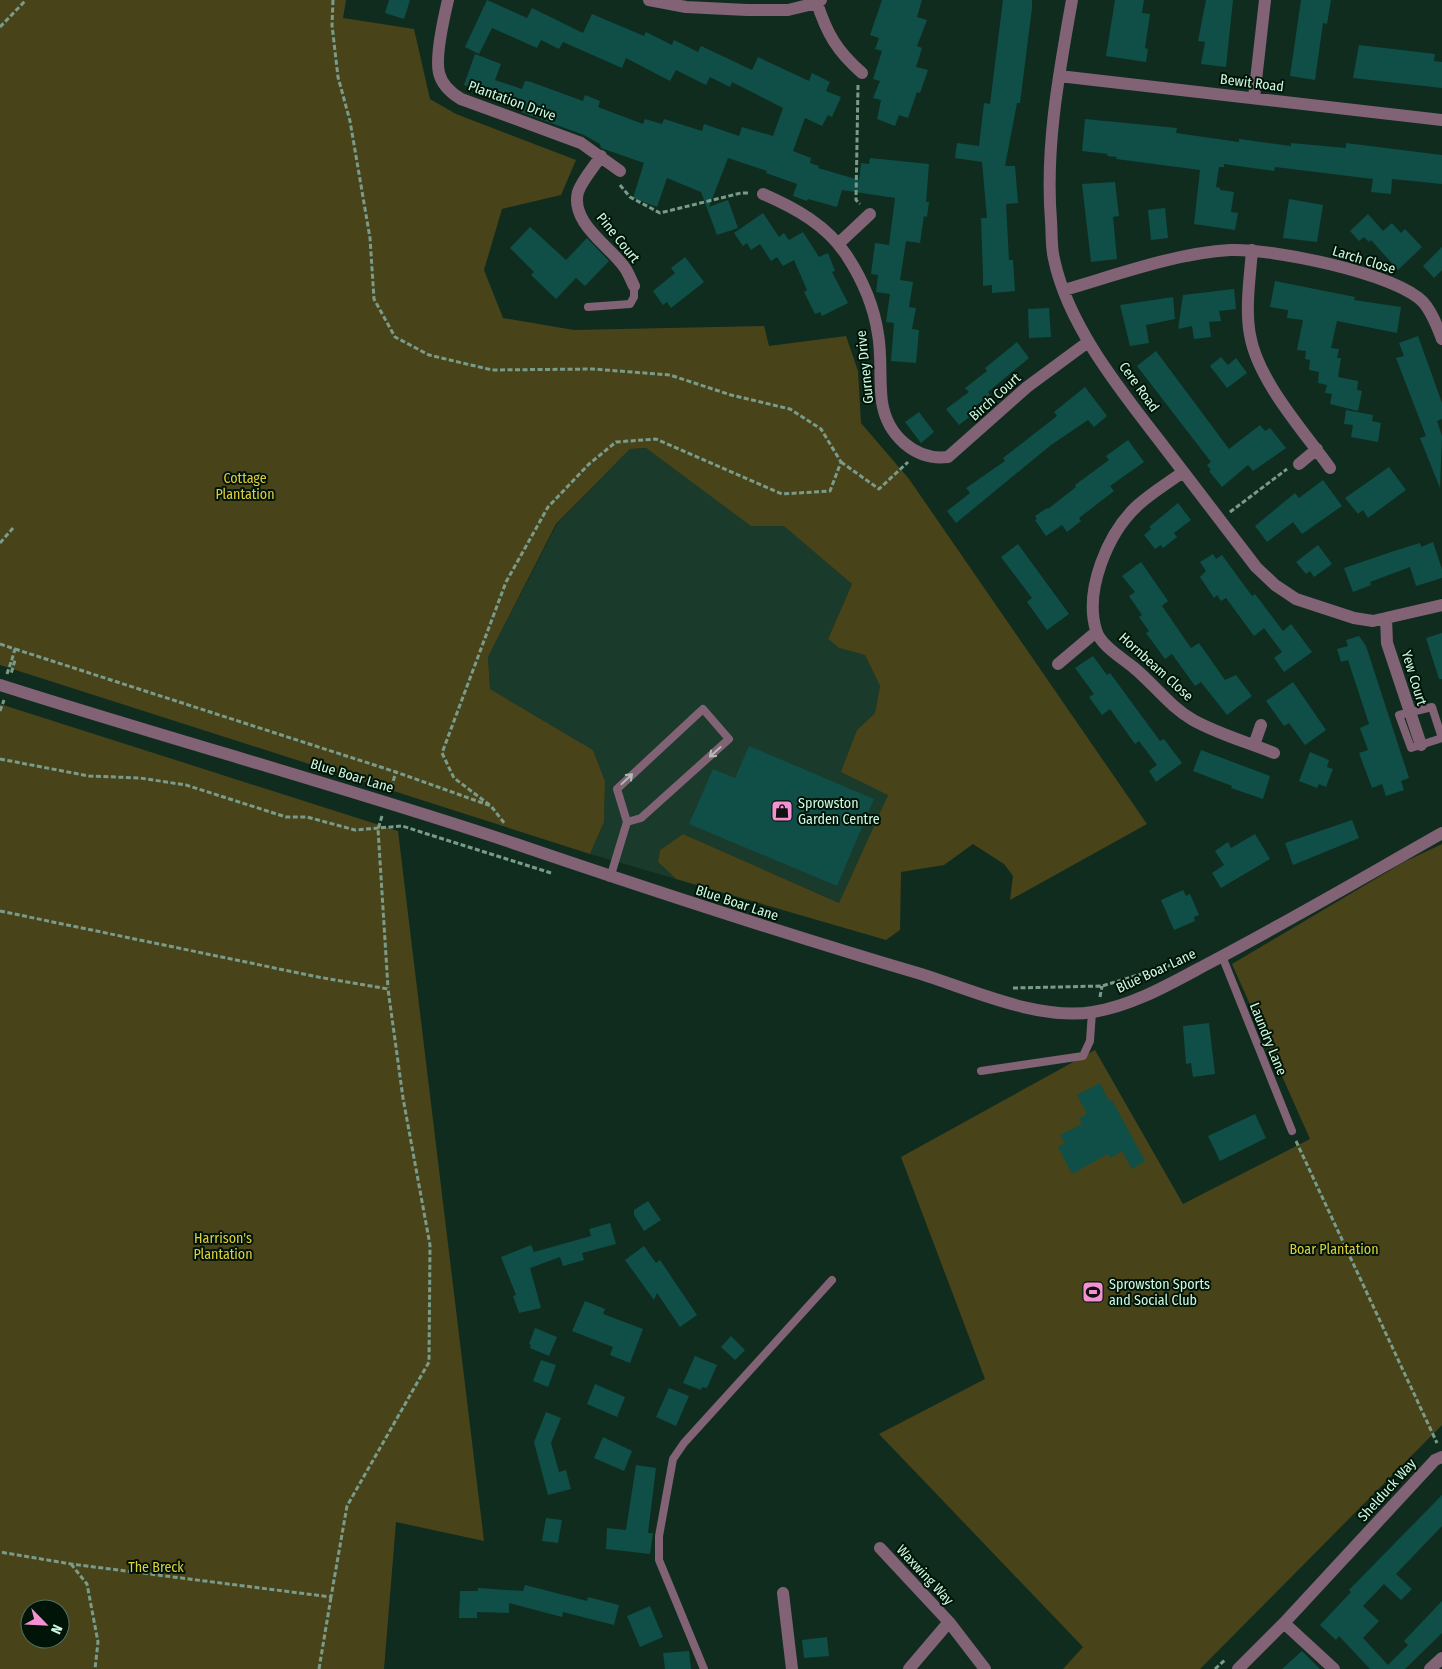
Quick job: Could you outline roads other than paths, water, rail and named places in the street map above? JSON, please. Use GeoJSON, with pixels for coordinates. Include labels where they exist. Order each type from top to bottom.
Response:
{"type":"FeatureCollection","features":[{"type":"Feature","properties":{"kind":"street","name":"Plantation Drive"},"geometry":{"type":"LineString","coordinates":[[448,0],[443,20],[439,72],[451,93],[461,99],[581,143],[620,171]]}},
{"type":"Feature","properties":{"kind":"street"},"geometry":{"type":"LineString","coordinates":[[649,0],[686,7],[747,10],[788,10],[819,2],[825,28],[836,47],[862,73]]}},
{"type":"Feature","properties":{"kind":"street","name":"Cere Road"},"geometry":{"type":"LineString","coordinates":[[1072,0],[1059,76],[1050,150],[1049,198],[1054,259],[1064,290],[1088,342],[1129,401],[1256,567],[1275,585],[1296,599],[1354,618],[1373,621],[1442,605]]}},
{"type":"Feature","properties":{"kind":"street"},"geometry":{"type":"LineString","coordinates":[[1254,98],[1265,0]]}},
{"type":"Feature","properties":{"kind":"street","name":"Bewit Road"},"geometry":{"type":"LineString","coordinates":[[1059,76],[1442,120]]}},
{"type":"Feature","properties":{"kind":"street","name":"Pine Court"},"geometry":{"type":"LineString","coordinates":[[601,156],[579,190],[576,202],[579,213],[587,226],[625,268],[634,286]]}},
{"type":"Feature","properties":{"kind":"street","name":"Gurney Drive"},"geometry":{"type":"LineString","coordinates":[[763,194],[801,212],[821,227],[847,256],[873,311],[878,335],[882,404],[892,427],[904,444],[918,454]]}},
{"type":"Feature","properties":{"kind":"street"},"geometry":{"type":"LineString","coordinates":[[838,244],[870,214]]}},
{"type":"Feature","properties":{"kind":"street","name":"Larch Close"},"geometry":{"type":"LineString","coordinates":[[1064,290],[1190,256],[1230,250],[1252,250],[1284,254],[1344,268],[1404,289],[1422,301],[1434,317],[1442,339]]}},
{"type":"Feature","properties":{"kind":"street"},"geometry":{"type":"LineString","coordinates":[[1252,250],[1250,334],[1258,361],[1276,393],[1330,468]]}},
{"type":"Feature","properties":{"kind":"street","name":"Birch Court"},"geometry":{"type":"LineString","coordinates":[[918,454],[934,459],[948,457],[1027,387],[1088,342]]}},
{"type":"Feature","properties":{"kind":"street"},"geometry":{"type":"LineString","coordinates":[[1299,464],[1317,449]]}},
{"type":"Feature","properties":{"kind":"street"},"geometry":{"type":"LineString","coordinates":[[1058,664],[1096,632],[1094,610],[1096,581],[1104,554],[1119,526],[1138,505],[1183,472]]}},
{"type":"Feature","properties":{"kind":"street","name":"Yew Court"},"geometry":{"type":"LineString","coordinates":[[1386,618],[1387,643],[1408,712],[1421,745]]}},
{"type":"Feature","properties":{"kind":"street","name":"Hornbeam Close"},"geometry":{"type":"LineString","coordinates":[[1096,632],[1108,646],[1137,670],[1166,699],[1193,720],[1274,752]]}},
{"type":"Feature","properties":{"kind":"street","name":"Blue Boar Lane"},"geometry":{"type":"LineString","coordinates":[[4,687],[386,802],[610,878],[772,930],[1000,999],[1039,1010],[1066,1013],[1092,1012],[1117,1006],[1151,993],[1222,956],[1442,833]]}},
{"type":"Feature","properties":{"kind":"street"},"geometry":{"type":"LineString","coordinates":[[1254,745],[1261,725]]}},
{"type":"Feature","properties":{"kind":"street","name":"Shelduck Way"},"geometry":{"type":"LineString","coordinates":[[1238,1669],[1284,1623],[1441,1452]]}},
{"type":"Feature","properties":{"kind":"street","name":"Waxwing Way"},"geometry":{"type":"LineString","coordinates":[[880,1548],[949,1622],[985,1669]]}},
{"type":"Feature","properties":{"kind":"street"},"geometry":{"type":"LineString","coordinates":[[783,1593],[792,1669]]}},
{"type":"Feature","properties":{"kind":"street","name":"Waxwing Way"},"geometry":{"type":"LineString","coordinates":[[909,1669],[949,1622]]}},
{"type":"Feature","properties":{"kind":"street"},"geometry":{"type":"LineString","coordinates":[[1284,1623],[1334,1669]]}},
{"type":"Feature","properties":{"kind":"street"},"geometry":{"type":"LineString","coordinates":[[1430,1669],[1442,1658]]}},
{"type":"Feature","properties":{"kind":"lane"},"geometry":{"type":"LineString","coordinates":[[588,307],[630,304],[634,297],[634,286]]}},
{"type":"Feature","properties":{"kind":"lane"},"geometry":{"type":"LineString","coordinates":[[1408,712],[1432,707],[1442,738],[1421,745]]}},
{"type":"Feature","properties":{"kind":"lane"},"geometry":{"type":"LineString","coordinates":[[610,878],[627,822],[617,788],[703,709],[730,739],[641,818],[627,822]]}},
{"type":"Feature","properties":{"kind":"lane","name":"Laundry Lane"},"geometry":{"type":"LineString","coordinates":[[1222,956],[1292,1131]]}},
{"type":"Feature","properties":{"kind":"lane"},"geometry":{"type":"LineString","coordinates":[[981,1072],[1083,1056],[1090,1042],[1092,1012]]}},
{"type":"Feature","properties":{"kind":"lane"},"geometry":{"type":"LineString","coordinates":[[704,1669],[659,1560],[659,1536],[672,1459],[684,1443],[832,1280]]}},
{"type":"Feature","properties":{"kind":"place","name":"Sprowston Garden Centre"},"geometry":{"type":"Point","coordinates":[782,811]}},
{"type":"Feature","properties":{"kind":"place","name":"Sprowston Sports and Social Club"},"geometry":{"type":"Point","coordinates":[1093,1292]}},
{"type":"Feature","properties":{"kind":"park label","name":"Cottage Plantation"},"geometry":{"type":"Point","coordinates":[245,486]}},
{"type":"Feature","properties":{"kind":"park label","name":"Harrison's Plantation"},"geometry":{"type":"Point","coordinates":[223,1246]}},
{"type":"Feature","properties":{"kind":"park label","name":"Boar Plantation"},"geometry":{"type":"Point","coordinates":[1334,1249]}},
{"type":"Feature","properties":{"kind":"park label","name":"The Breck"},"geometry":{"type":"Point","coordinates":[156,1567]}}]}
